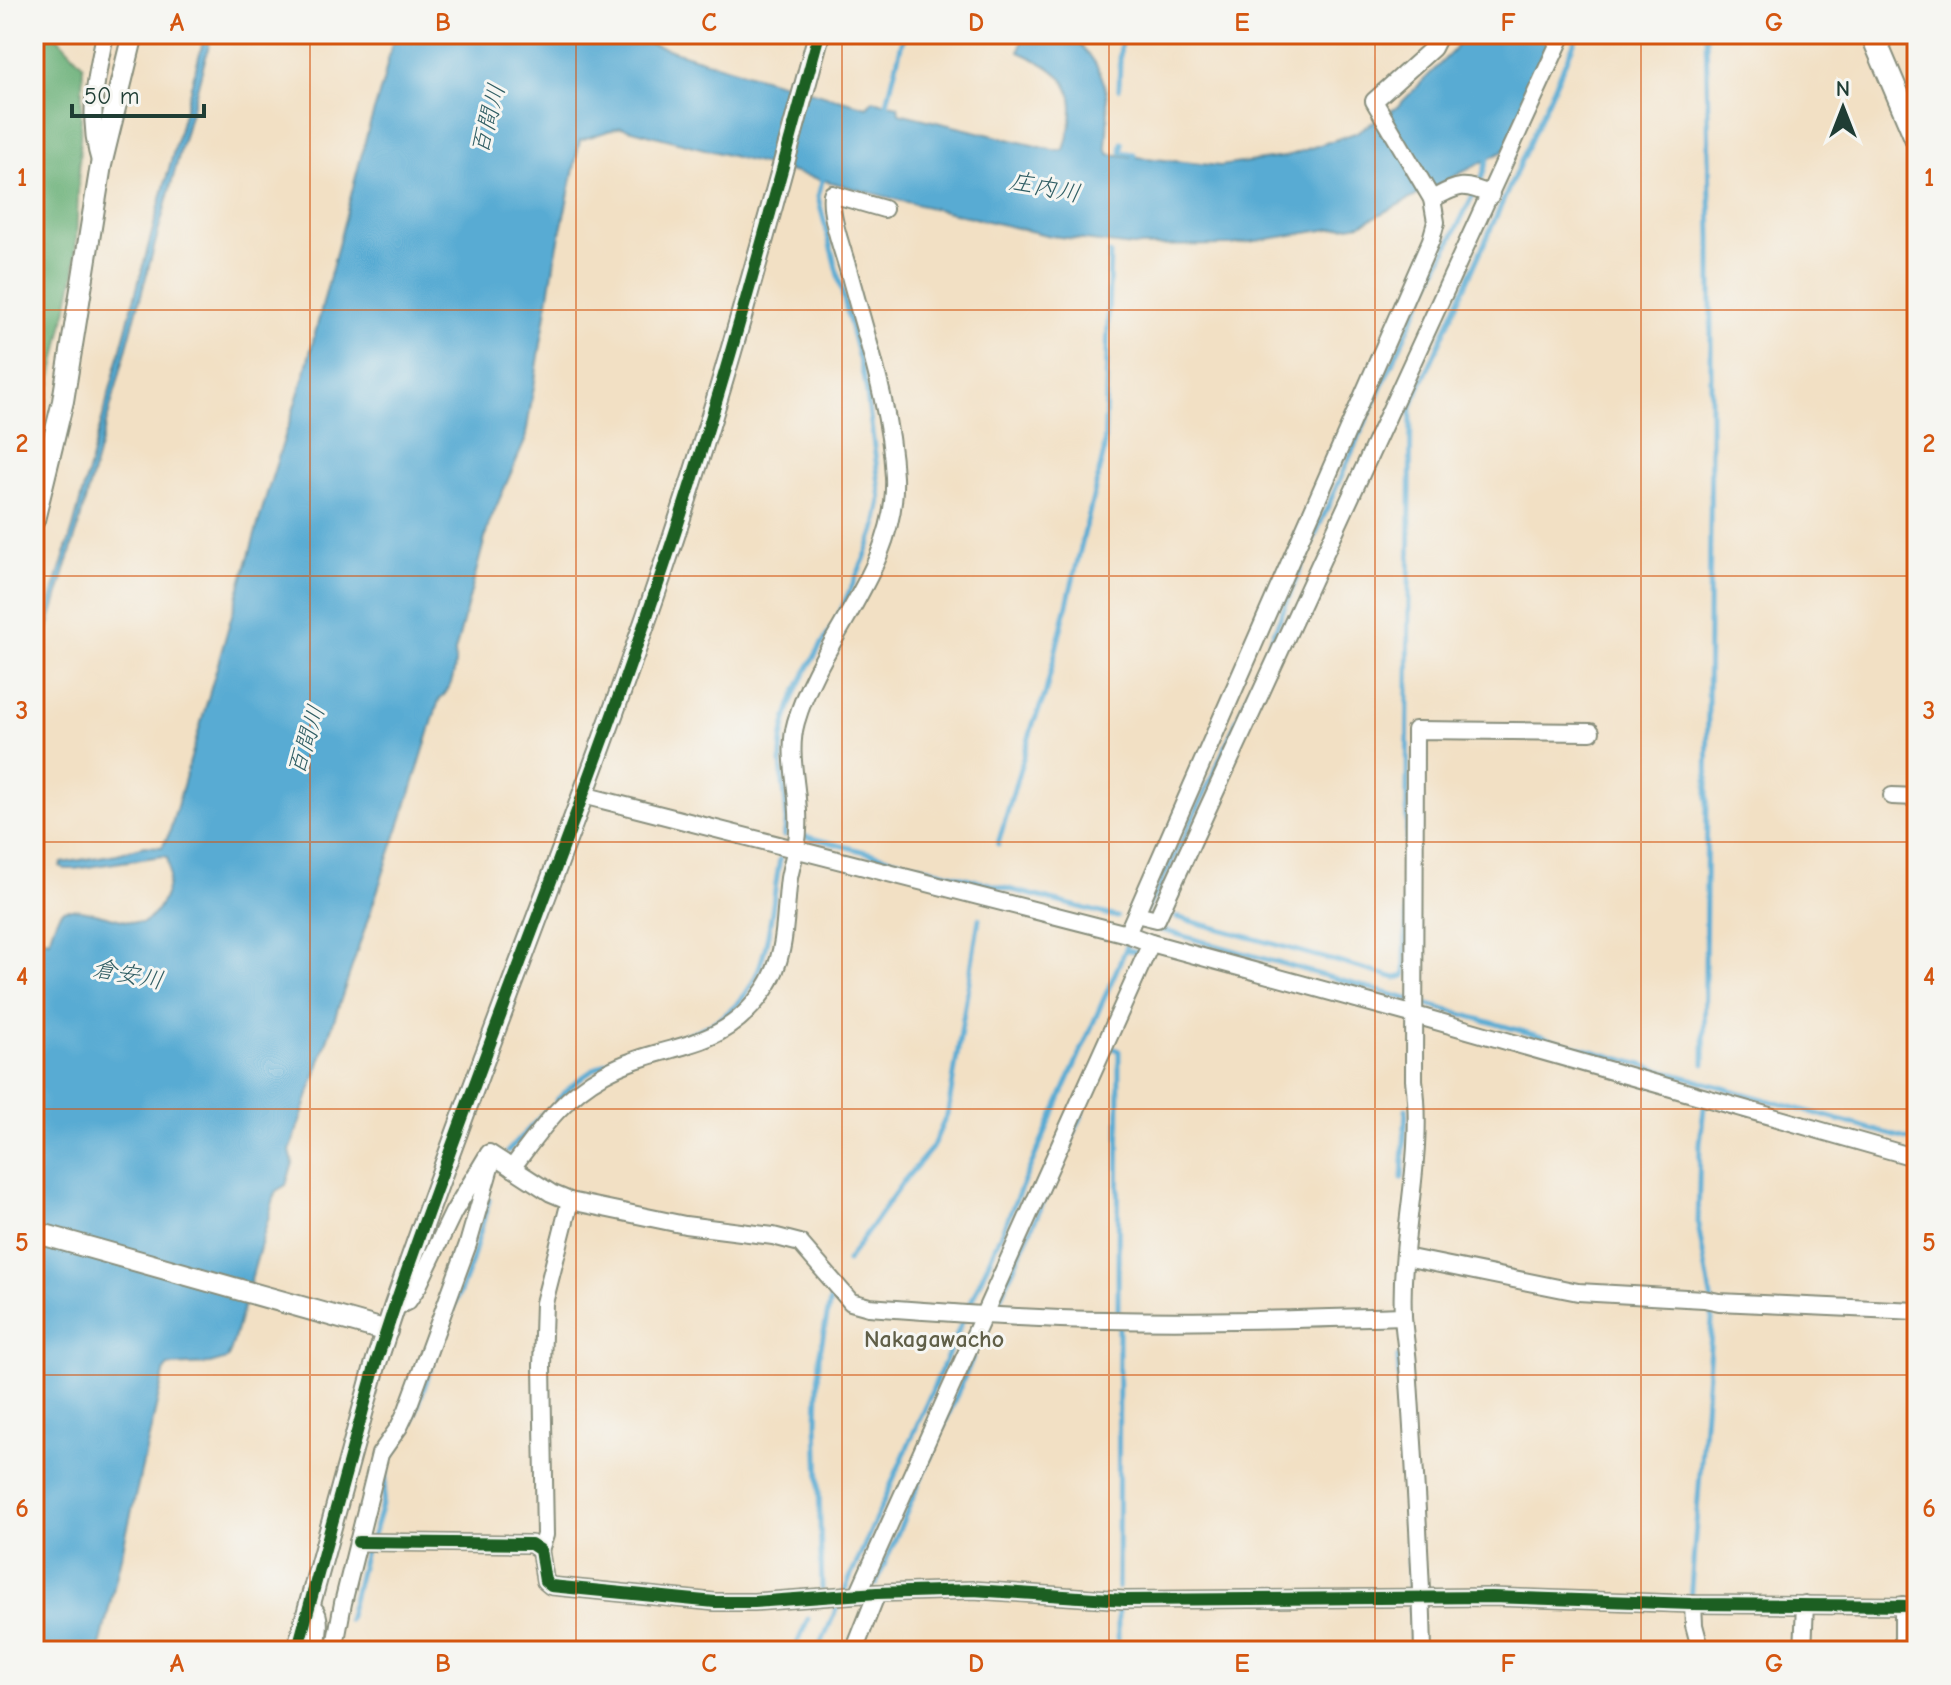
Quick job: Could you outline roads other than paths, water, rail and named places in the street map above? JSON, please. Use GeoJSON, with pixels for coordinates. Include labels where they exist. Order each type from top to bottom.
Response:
{"type":"FeatureCollection","features":[{"type":"Feature","properties":{"kind":"main road"},"geometry":{"type":"LineString","coordinates":[[1872,34],[1917,140]]}},
{"type":"Feature","properties":{"kind":"street"},"geometry":{"type":"LineString","coordinates":[[101,165],[92,139],[94,87],[105,34]]}},
{"type":"Feature","properties":{"kind":"street"},"geometry":{"type":"LineString","coordinates":[[34,520],[63,401],[101,165],[133,34]]}},
{"type":"Feature","properties":{"kind":"street"},"geometry":{"type":"LineString","coordinates":[[297,1651],[394,1308],[662,571],[706,434],[819,34]]}},
{"type":"Feature","properties":{"kind":"street"},"geometry":{"type":"LineString","coordinates":[[1127,934],[1424,259],[1436,222],[1431,195],[1374,101],[1433,48],[1440,34]]}},
{"type":"Feature","properties":{"kind":"street"},"geometry":{"type":"LineString","coordinates":[[1136,914],[1157,919],[1563,34]]}},
{"type":"Feature","properties":{"kind":"street"},"geometry":{"type":"LineString","coordinates":[[1431,195],[1458,185],[1469,185],[1489,194]]}},
{"type":"Feature","properties":{"kind":"street"},"geometry":{"type":"LineString","coordinates":[[512,1168],[568,1097],[586,1084],[632,1061],[708,1039],[750,1009],[767,986],[780,958],[797,839],[793,754],[795,725],[815,677],[879,552],[894,505],[894,477],[876,372],[834,218],[832,194],[884,209]]}},
{"type":"Feature","properties":{"kind":"street"},"geometry":{"type":"LineString","coordinates":[[1423,1651],[1423,1598],[1403,1316],[1405,1257],[1415,1183],[1417,1137],[1415,730],[1591,732]]}},
{"type":"Feature","properties":{"kind":"street"},"geometry":{"type":"LineString","coordinates":[[583,795],[797,839],[1151,943],[1415,1005],[1917,1158]]}},
{"type":"Feature","properties":{"kind":"street"},"geometry":{"type":"LineString","coordinates":[[1892,796],[1917,797]]}},
{"type":"Feature","properties":{"kind":"street"},"geometry":{"type":"LineString","coordinates":[[846,1595],[985,1316],[1151,943]]}},
{"type":"Feature","properties":{"kind":"street"},"geometry":{"type":"LineString","coordinates":[[394,1308],[408,1301],[418,1286],[474,1176],[489,1153],[551,1193],[570,1201],[685,1225],[773,1236],[800,1243],[851,1302],[869,1307],[985,1316],[1241,1321],[1403,1316]]}},
{"type":"Feature","properties":{"kind":"street"},"geometry":{"type":"LineString","coordinates":[[334,1651],[366,1542],[380,1454],[407,1410],[468,1244],[493,1155]]}},
{"type":"Feature","properties":{"kind":"street"},"geometry":{"type":"LineString","coordinates":[[570,1201],[544,1303],[545,1535],[540,1550],[545,1581],[551,1586],[715,1602],[973,1590],[1125,1600],[1492,1597],[1690,1604],[1910,1606],[1903,1651]]}},
{"type":"Feature","properties":{"kind":"street"},"geometry":{"type":"LineString","coordinates":[[34,1232],[387,1331]]}},
{"type":"Feature","properties":{"kind":"street"},"geometry":{"type":"LineString","coordinates":[[1405,1257],[1578,1292],[1917,1311]]}},
{"type":"Feature","properties":{"kind":"street"},"geometry":{"type":"LineString","coordinates":[[366,1542],[531,1544],[540,1550]]}},
{"type":"Feature","properties":{"kind":"street"},"geometry":{"type":"LineString","coordinates":[[854,1651],[877,1593]]}},
{"type":"Feature","properties":{"kind":"street"},"geometry":{"type":"LineString","coordinates":[[1690,1604],[1701,1651]]}},
{"type":"Feature","properties":{"kind":"street"},"geometry":{"type":"LineString","coordinates":[[1803,1651],[1805,1604]]}},
{"type":"Feature","properties":{"kind":"street"},"geometry":{"type":"LineString","coordinates":[[309,1605],[319,1616],[316,1651]]}},
{"type":"Feature","properties":{"kind":"water"},"geometry":{"type":"Polygon","coordinates":[[[205,34],[212,34],[77,531],[34,674],[34,654],[73,528],[205,34]]]}},
{"type":"Feature","properties":{"kind":"water"},"geometry":{"type":"Polygon","coordinates":[[[394,34],[628,34],[693,57],[867,107],[873,100],[898,106],[899,113],[1053,150],[1064,150],[1072,114],[1068,89],[1051,69],[1019,52],[1024,34],[1067,34],[1092,58],[1104,84],[1108,113],[1106,147],[1109,154],[1220,166],[1284,157],[1355,133],[1397,107],[1454,50],[1462,34],[1555,34],[1504,151],[1361,224],[1231,245],[1132,246],[1051,236],[902,201],[621,127],[580,140],[555,259],[525,441],[489,523],[455,652],[453,678],[439,700],[290,1151],[293,1163],[286,1185],[276,1191],[231,1350],[227,1359],[210,1364],[168,1366],[165,1369],[99,1651],[34,1651],[34,1006],[42,976],[34,974],[34,937],[49,940],[57,917],[68,909],[143,923],[156,911],[165,894],[169,875],[167,857],[75,869],[60,866],[62,863],[144,846],[162,847],[169,834],[267,493],[304,376],[394,34]]]}},
{"type":"Feature","properties":{"kind":"waterway"},"geometry":{"type":"LineString","coordinates":[[886,107],[904,34]]}},
{"type":"Feature","properties":{"kind":"waterway"},"geometry":{"type":"LineString","coordinates":[[1119,89],[1121,34]]}},
{"type":"Feature","properties":{"kind":"waterway"},"geometry":{"type":"LineString","coordinates":[[1176,917],[1396,978],[1405,976],[1411,407],[1578,34]]}},
{"type":"Feature","properties":{"kind":"waterway"},"geometry":{"type":"LineString","coordinates":[[1704,1064],[1711,443],[1711,237],[1706,34]]}},
{"type":"Feature","properties":{"kind":"waterway"},"geometry":{"type":"LineString","coordinates":[[1122,143],[1121,152],[1134,154],[1134,163]]}},
{"type":"Feature","properties":{"kind":"waterway"},"geometry":{"type":"LineString","coordinates":[[1146,911],[1208,785],[1344,469],[1482,177],[1489,154]]}},
{"type":"Feature","properties":{"kind":"waterway"},"geometry":{"type":"LineString","coordinates":[[823,177],[818,197],[866,387],[881,499],[876,527],[837,619]]}},
{"type":"Feature","properties":{"kind":"waterway"},"geometry":{"type":"LineString","coordinates":[[998,844],[1033,724],[1045,695],[1104,452],[1110,254]]}},
{"type":"Feature","properties":{"kind":"waterway"},"geometry":{"type":"LineString","coordinates":[[784,836],[786,816],[782,737],[798,688],[832,627]]}},
{"type":"Feature","properties":{"kind":"waterway"},"geometry":{"type":"LineString","coordinates":[[800,835],[1117,917]]}},
{"type":"Feature","properties":{"kind":"waterway"},"geometry":{"type":"LineString","coordinates":[[556,1101],[581,1078],[602,1065],[694,1032],[731,1010],[746,994],[762,960],[780,859]]}},
{"type":"Feature","properties":{"kind":"waterway"},"geometry":{"type":"LineString","coordinates":[[847,1261],[902,1183],[932,1148],[948,1112],[979,919]]}},
{"type":"Feature","properties":{"kind":"waterway"},"geometry":{"type":"LineString","coordinates":[[1151,927],[1917,1142]]}},
{"type":"Feature","properties":{"kind":"waterway"},"geometry":{"type":"LineString","coordinates":[[818,1651],[1127,946]]}},
{"type":"Feature","properties":{"kind":"waterway"},"geometry":{"type":"LineString","coordinates":[[1126,949],[1139,953]]}},
{"type":"Feature","properties":{"kind":"waterway"},"geometry":{"type":"LineString","coordinates":[[1111,1047],[1119,1051],[1118,1314]]}},
{"type":"Feature","properties":{"kind":"waterway"},"geometry":{"type":"LineString","coordinates":[[1690,1601],[1713,1308],[1698,1225],[1704,1108]]}},
{"type":"Feature","properties":{"kind":"waterway"},"geometry":{"type":"LineString","coordinates":[[1402,1178],[1406,1109]]}},
{"type":"Feature","properties":{"kind":"waterway"},"geometry":{"type":"LineString","coordinates":[[508,1151],[546,1111]]}},
{"type":"Feature","properties":{"kind":"waterway"},"geometry":{"type":"LineString","coordinates":[[994,1312],[1083,1113]]}},
{"type":"Feature","properties":{"kind":"waterway"},"geometry":{"type":"LineString","coordinates":[[449,1319],[471,1264],[489,1200]]}},
{"type":"Feature","properties":{"kind":"waterway"},"geometry":{"type":"LineString","coordinates":[[822,1589],[817,1421],[819,1357],[832,1291]]}},
{"type":"Feature","properties":{"kind":"waterway"},"geometry":{"type":"LineString","coordinates":[[1118,1588],[1119,1327]]}},
{"type":"Feature","properties":{"kind":"waterway"},"geometry":{"type":"LineString","coordinates":[[348,1620],[365,1551],[383,1502],[388,1462],[410,1429],[438,1347]]}},
{"type":"Feature","properties":{"kind":"waterway"},"geometry":{"type":"LineString","coordinates":[[876,1584],[973,1357]]}},
{"type":"Feature","properties":{"kind":"waterway"},"geometry":{"type":"LineString","coordinates":[[1398,1357],[1410,1588]]}},
{"type":"Feature","properties":{"kind":"waterway"},"geometry":{"type":"LineString","coordinates":[[1411,1605],[1412,1651]]}},
{"type":"Feature","properties":{"kind":"waterway"},"geometry":{"type":"LineString","coordinates":[[1118,1608],[1118,1651]]}},
{"type":"Feature","properties":{"kind":"waterway"},"geometry":{"type":"LineString","coordinates":[[794,1651],[808,1619]]}},
{"type":"Feature","properties":{"kind":"district","name":"Nakagawacho"},"geometry":{"type":"Point","coordinates":[934,1339]}},
{"type":"Feature","properties":{"kind":"water label","name":"百間川"},"geometry":{"type":"Point","coordinates":[488,119]}},
{"type":"Feature","properties":{"kind":"water label","name":"庄内川"},"geometry":{"type":"Point","coordinates":[1045,187]}},
{"type":"Feature","properties":{"kind":"water label","name":"百間川"},"geometry":{"type":"Point","coordinates":[306,740]}},
{"type":"Feature","properties":{"kind":"water label","name":"倉安川"},"geometry":{"type":"Point","coordinates":[128,974]}}]}
